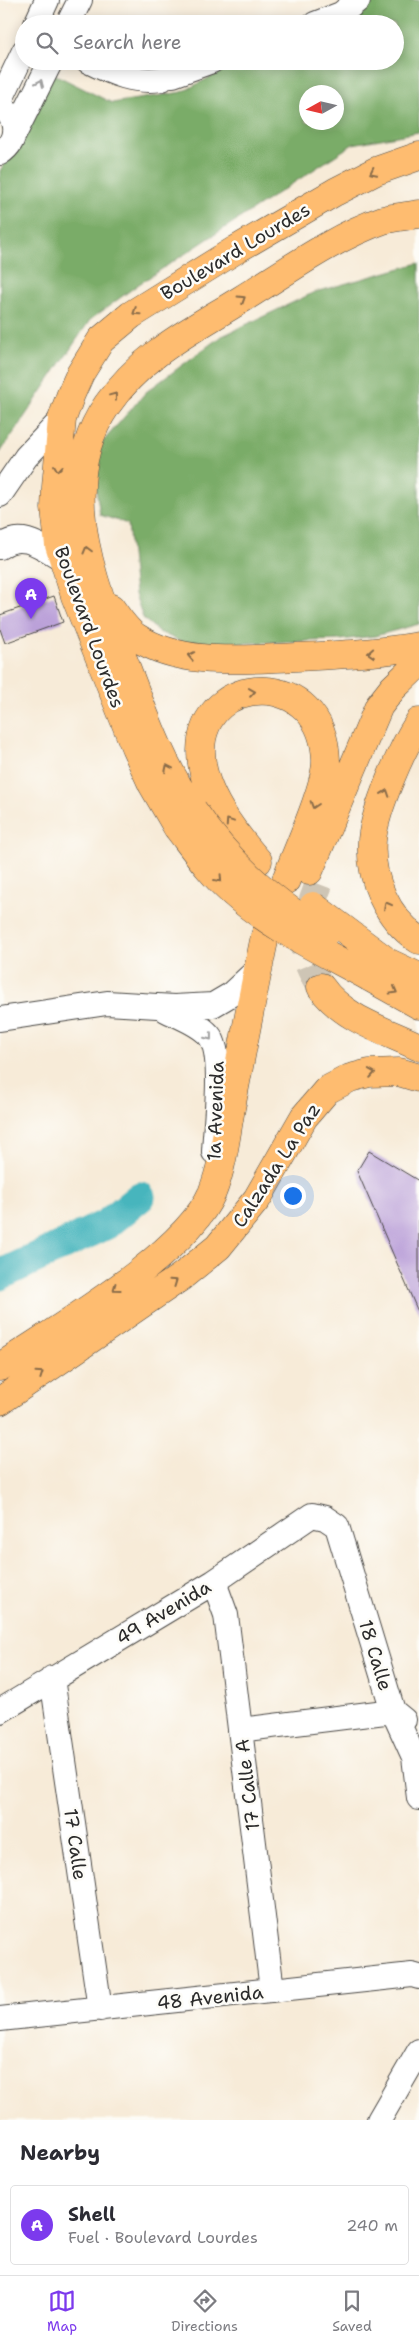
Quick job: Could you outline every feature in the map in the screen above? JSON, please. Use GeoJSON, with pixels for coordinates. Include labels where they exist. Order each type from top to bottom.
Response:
{"type":"FeatureCollection","features":[{"type":"Feature","properties":{"kind":"main road","name":"Boulevard Lourdes"},"geometry":{"type":"LineString","coordinates":[[185,819],[152,784],[135,747],[63,558],[55,508],[62,419],[70,394],[91,355],[112,328],[130,315],[236,249],[335,192],[376,171],[419,156]]}},
{"type":"Feature","properties":{"kind":"main road","name":"Boulevard Lourdes"},"geometry":{"type":"LineString","coordinates":[[419,214],[384,220],[304,260],[164,346],[123,384],[94,429],[85,454],[81,507],[84,538],[98,589],[148,725],[173,777],[185,819],[214,874],[265,920],[376,968],[419,977]]}},
{"type":"Feature","properties":{"kind":"main road"},"geometry":{"type":"LineString","coordinates":[[98,589],[134,636],[158,648],[198,657],[222,659],[339,655],[380,652],[419,646]]}},
{"type":"Feature","properties":{"kind":"main road"},"geometry":{"type":"LineString","coordinates":[[302,884],[380,706],[393,688],[419,663]]}},
{"type":"Feature","properties":{"kind":"main road"},"geometry":{"type":"LineString","coordinates":[[302,884],[393,714],[419,678]]}},
{"type":"Feature","properties":{"kind":"main road"},"geometry":{"type":"LineString","coordinates":[[302,884],[320,787],[326,768],[325,754],[317,724],[301,702],[284,694],[258,690],[243,693],[222,705],[206,729],[202,751],[206,778],[219,806],[241,841],[258,861],[376,968]]}},
{"type":"Feature","properties":{"kind":"main road"},"geometry":{"type":"LineString","coordinates":[[419,722],[406,742],[378,818],[372,840],[376,879],[387,907],[400,925],[419,940]]}},
{"type":"Feature","properties":{"kind":"main road","name":"Calzada La Paz"},"geometry":{"type":"LineString","coordinates":[[0,1367],[101,1299],[174,1242],[197,1216],[212,1193],[223,1155],[259,968],[273,941],[238,1175],[226,1201],[208,1226],[174,1242]]}},
{"type":"Feature","properties":{"kind":"main road","name":"Boulevard Lourdes"},"geometry":{"type":"LineString","coordinates":[[376,968],[419,1005]]}},
{"type":"Feature","properties":{"kind":"main road"},"geometry":{"type":"LineString","coordinates":[[321,987],[332,1001],[347,1013],[419,1047]]}},
{"type":"Feature","properties":{"kind":"main road","name":"Calzada La Paz"},"geometry":{"type":"LineString","coordinates":[[0,1401],[196,1266],[228,1238],[257,1199],[304,1117],[327,1090],[350,1078],[369,1073],[399,1072],[419,1078]]}},
{"type":"Feature","properties":{"kind":"street"},"geometry":{"type":"LineString","coordinates":[[40,15],[47,0]]}},
{"type":"Feature","properties":{"kind":"street"},"geometry":{"type":"LineString","coordinates":[[72,15],[80,0]]}},
{"type":"Feature","properties":{"kind":"street"},"geometry":{"type":"LineString","coordinates":[[338,15],[358,0]]}},
{"type":"Feature","properties":{"kind":"street"},"geometry":{"type":"LineString","coordinates":[[0,95],[4,93],[15,69]]}},
{"type":"Feature","properties":{"kind":"street"},"geometry":{"type":"LineString","coordinates":[[5,150],[45,70]]}},
{"type":"Feature","properties":{"kind":"street"},"geometry":{"type":"LineString","coordinates":[[107,70],[136,81],[168,77],[187,70]]}},
{"type":"Feature","properties":{"kind":"street"},"geometry":{"type":"LineString","coordinates":[[0,106],[12,118],[5,150]]}},
{"type":"Feature","properties":{"kind":"street"},"geometry":{"type":"LineString","coordinates":[[0,495],[26,457],[62,419]]}},
{"type":"Feature","properties":{"kind":"street"},"geometry":{"type":"LineString","coordinates":[[0,547],[13,539],[25,539],[63,558]]}},
{"type":"Feature","properties":{"kind":"street","name":"1a Avenida"},"geometry":{"type":"LineString","coordinates":[[0,1019],[107,1002],[195,1007],[212,1004],[230,995],[259,968]]}},
{"type":"Feature","properties":{"kind":"street","name":"1a Avenida"},"geometry":{"type":"LineString","coordinates":[[153,1005],[196,1025],[208,1033],[215,1045],[218,1067],[212,1193]]}},
{"type":"Feature","properties":{"kind":"street","name":"49 Avenida"},"geometry":{"type":"LineString","coordinates":[[0,1711],[214,1582],[312,1516],[325,1518]]}},
{"type":"Feature","properties":{"kind":"street","name":"18 Calle"},"geometry":{"type":"LineString","coordinates":[[325,1518],[337,1526],[392,1711],[414,1757],[419,1798]]}},
{"type":"Feature","properties":{"kind":"street","name":"17 Calle A"},"geometry":{"type":"LineString","coordinates":[[214,1582],[226,1615],[272,1990]]}},
{"type":"Feature","properties":{"kind":"street","name":"17 Calle"},"geometry":{"type":"LineString","coordinates":[[52,1678],[100,2009]]}},
{"type":"Feature","properties":{"kind":"street"},"geometry":{"type":"LineString","coordinates":[[240,1730],[392,1711],[419,1732]]}},
{"type":"Feature","properties":{"kind":"street","name":"48 Avenida"},"geometry":{"type":"LineString","coordinates":[[0,2019],[412,1975],[419,1977]]}},
{"type":"Feature","properties":{"kind":"street"},"geometry":{"type":"LineString","coordinates":[[379,2120],[419,2051]]}},
{"type":"Feature","properties":{"kind":"green space"},"geometry":{"type":"Polygon","coordinates":[[[358,0],[419,0],[419,132],[353,144],[139,284],[90,320],[0,453],[0,171],[52,73],[112,103],[182,92],[224,70],[404,70],[404,15],[330,15],[358,0]]]}},
{"type":"Feature","properties":{"kind":"green space"},"geometry":{"type":"Polygon","coordinates":[[[419,263],[419,624],[375,636],[340,640],[215,644],[182,642],[159,632],[143,618],[135,594],[128,524],[100,515],[95,482],[99,446],[146,392],[220,337],[315,292],[419,263]]]}},
{"type":"Feature","properties":{"kind":"building"},"geometry":{"type":"Polygon","coordinates":[[[54,596],[63,622],[5,643],[0,629],[0,615],[54,596]]]}},
{"type":"Feature","properties":{"kind":"building"},"geometry":{"type":"Polygon","coordinates":[[[369,1151],[419,1181],[419,1314],[357,1171],[369,1151]]]}},
{"type":"Feature","properties":{"kind":"waterway"},"geometry":{"type":"LineString","coordinates":[[0,1275],[107,1224],[140,1197]]}},
{"type":"Feature","properties":{"kind":"tunnel"},"geometry":{"type":"LineString","coordinates":[[319,884],[305,924],[304,948],[307,960],[321,987]]}},
{"type":"Feature","properties":{"kind":"place","name":"Shell"},"geometry":{"type":"Point","coordinates":[31,619]}}]}
